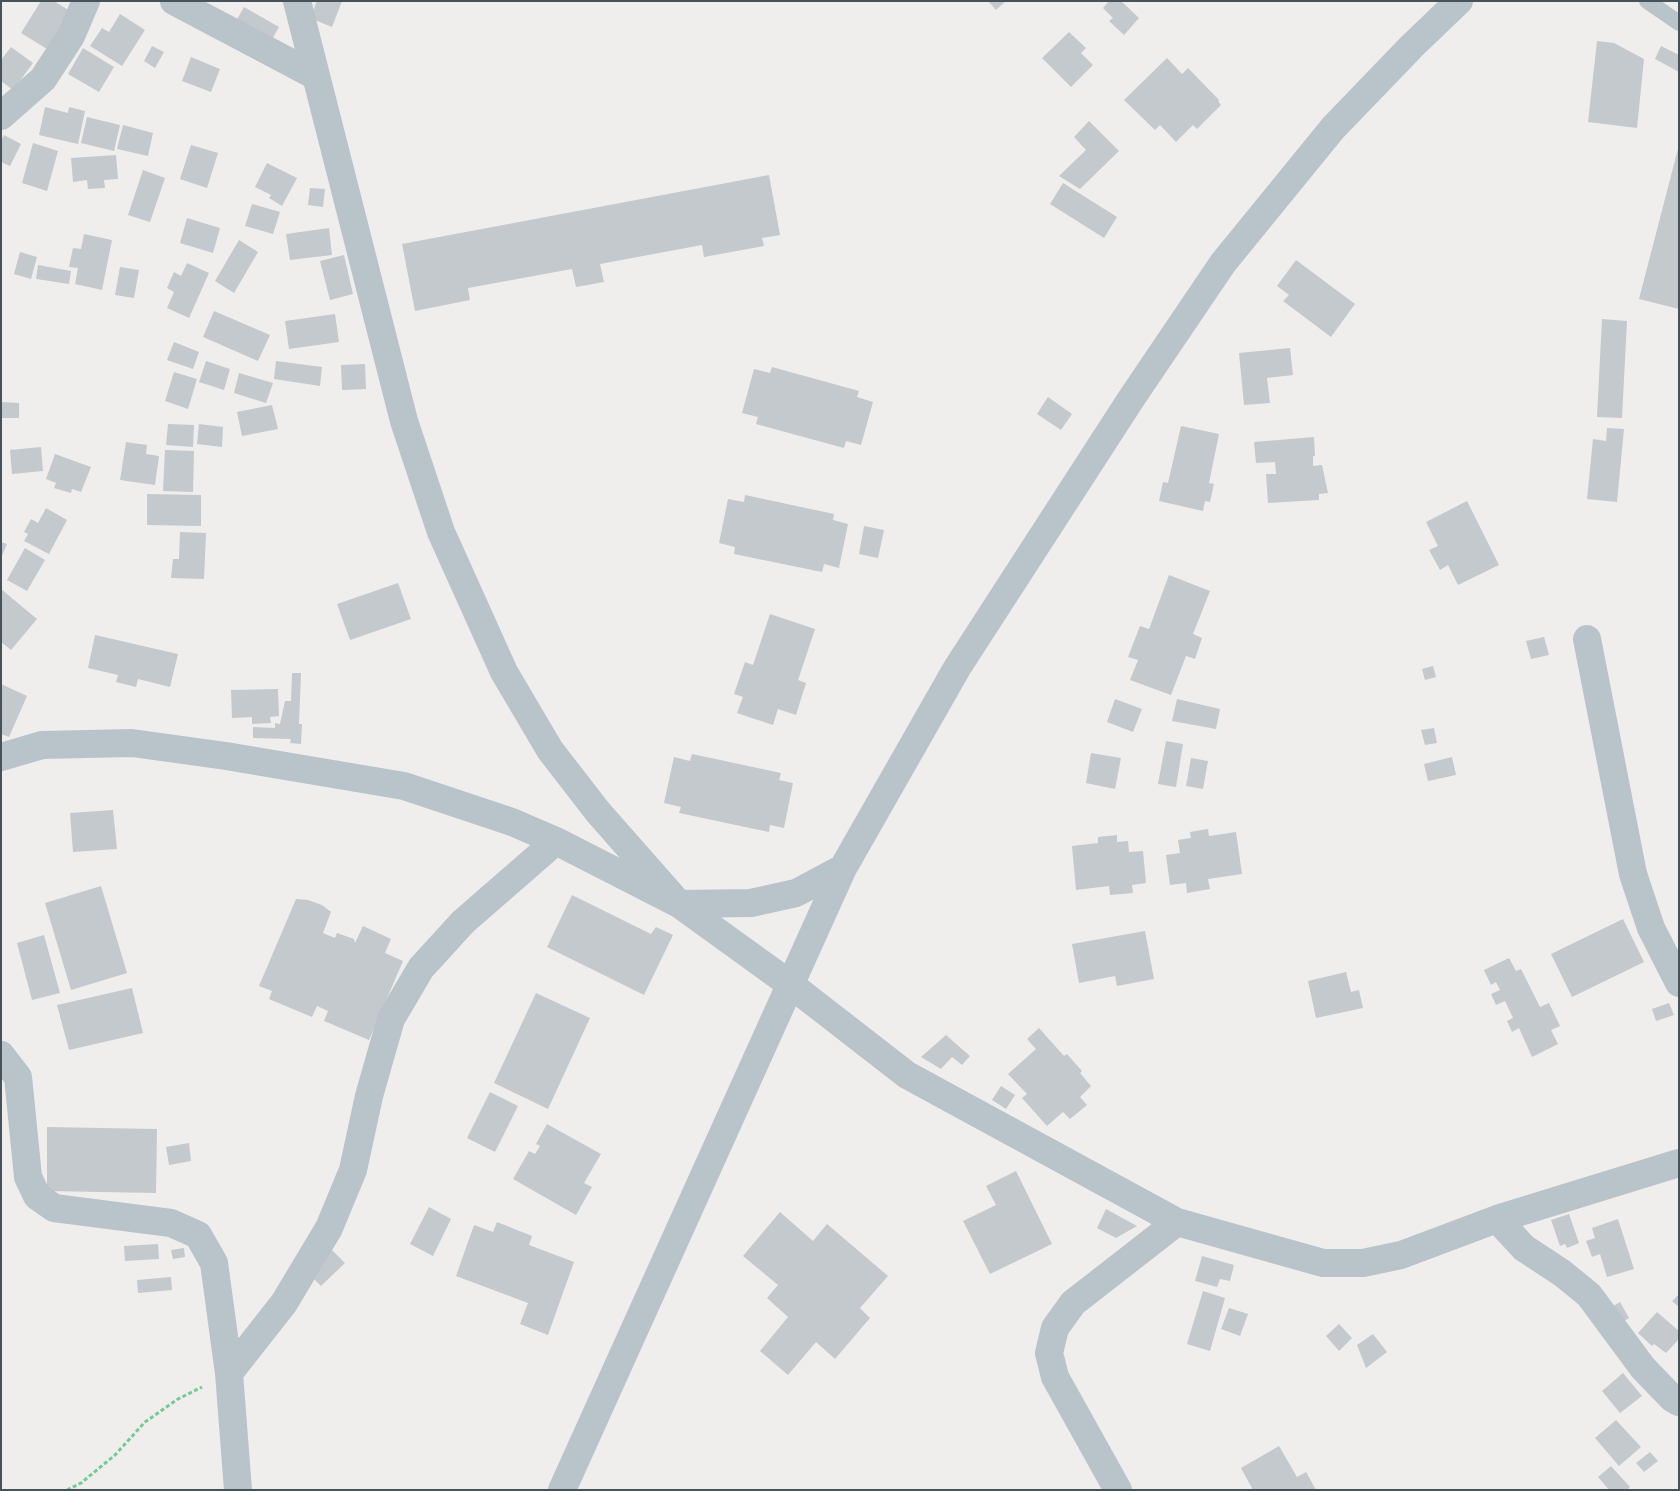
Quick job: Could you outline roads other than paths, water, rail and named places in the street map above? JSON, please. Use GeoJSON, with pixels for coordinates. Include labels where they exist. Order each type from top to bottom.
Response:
{"type":"FeatureCollection","features":[{"type":"Feature","properties":{"kind":"street"},"geometry":{"type":"LineString","coordinates":[[1,116],[43,80],[71,36],[86,1]]}},
{"type":"Feature","properties":{"kind":"street"},"geometry":{"type":"LineString","coordinates":[[174,1],[314,75]]}},
{"type":"Feature","properties":{"kind":"street"},"geometry":{"type":"LineString","coordinates":[[297,1],[314,75],[404,421],[441,532],[504,672],[550,750],[598,812],[679,904]]}},
{"type":"Feature","properties":{"kind":"street"},"geometry":{"type":"LineString","coordinates":[[562,1490],[843,868],[957,668],[1131,399],[1223,263],[1333,128],[1458,1]]}},
{"type":"Feature","properties":{"kind":"street"},"geometry":{"type":"LineString","coordinates":[[1587,639],[1633,874],[1651,928],[1679,983]]}},
{"type":"Feature","properties":{"kind":"street"},"geometry":{"type":"LineString","coordinates":[[1,757],[42,746],[132,743],[226,756],[404,786],[464,805],[556,841],[679,904],[791,985],[907,1075],[1177,1222],[1323,1263],[1363,1263],[1401,1255],[1497,1219],[1679,1163]]}},
{"type":"Feature","properties":{"kind":"street"},"geometry":{"type":"LineString","coordinates":[[229,1374],[284,1303],[329,1228],[353,1170],[369,1096],[391,1020],[421,968],[463,922],[556,841]]}},
{"type":"Feature","properties":{"kind":"street"},"geometry":{"type":"LineString","coordinates":[[679,904],[751,902],[796,893],[843,868]]}},
{"type":"Feature","properties":{"kind":"street"},"geometry":{"type":"LineString","coordinates":[[1,1055],[18,1077],[28,1177],[37,1196],[54,1208],[171,1223],[198,1234],[214,1263],[229,1374],[238,1490]]}},
{"type":"Feature","properties":{"kind":"street"},"geometry":{"type":"LineString","coordinates":[[1497,1219],[1524,1248],[1562,1273],[1589,1295],[1643,1368],[1672,1398],[1679,1402]]}},
{"type":"Feature","properties":{"kind":"street"},"geometry":{"type":"LineString","coordinates":[[1118,1490],[1054,1377],[1049,1352],[1055,1328],[1073,1304],[1177,1222]]}},
{"type":"Feature","properties":{"kind":"lane"},"geometry":{"type":"LineString","coordinates":[[1647,1],[1679,23]]}}]}
